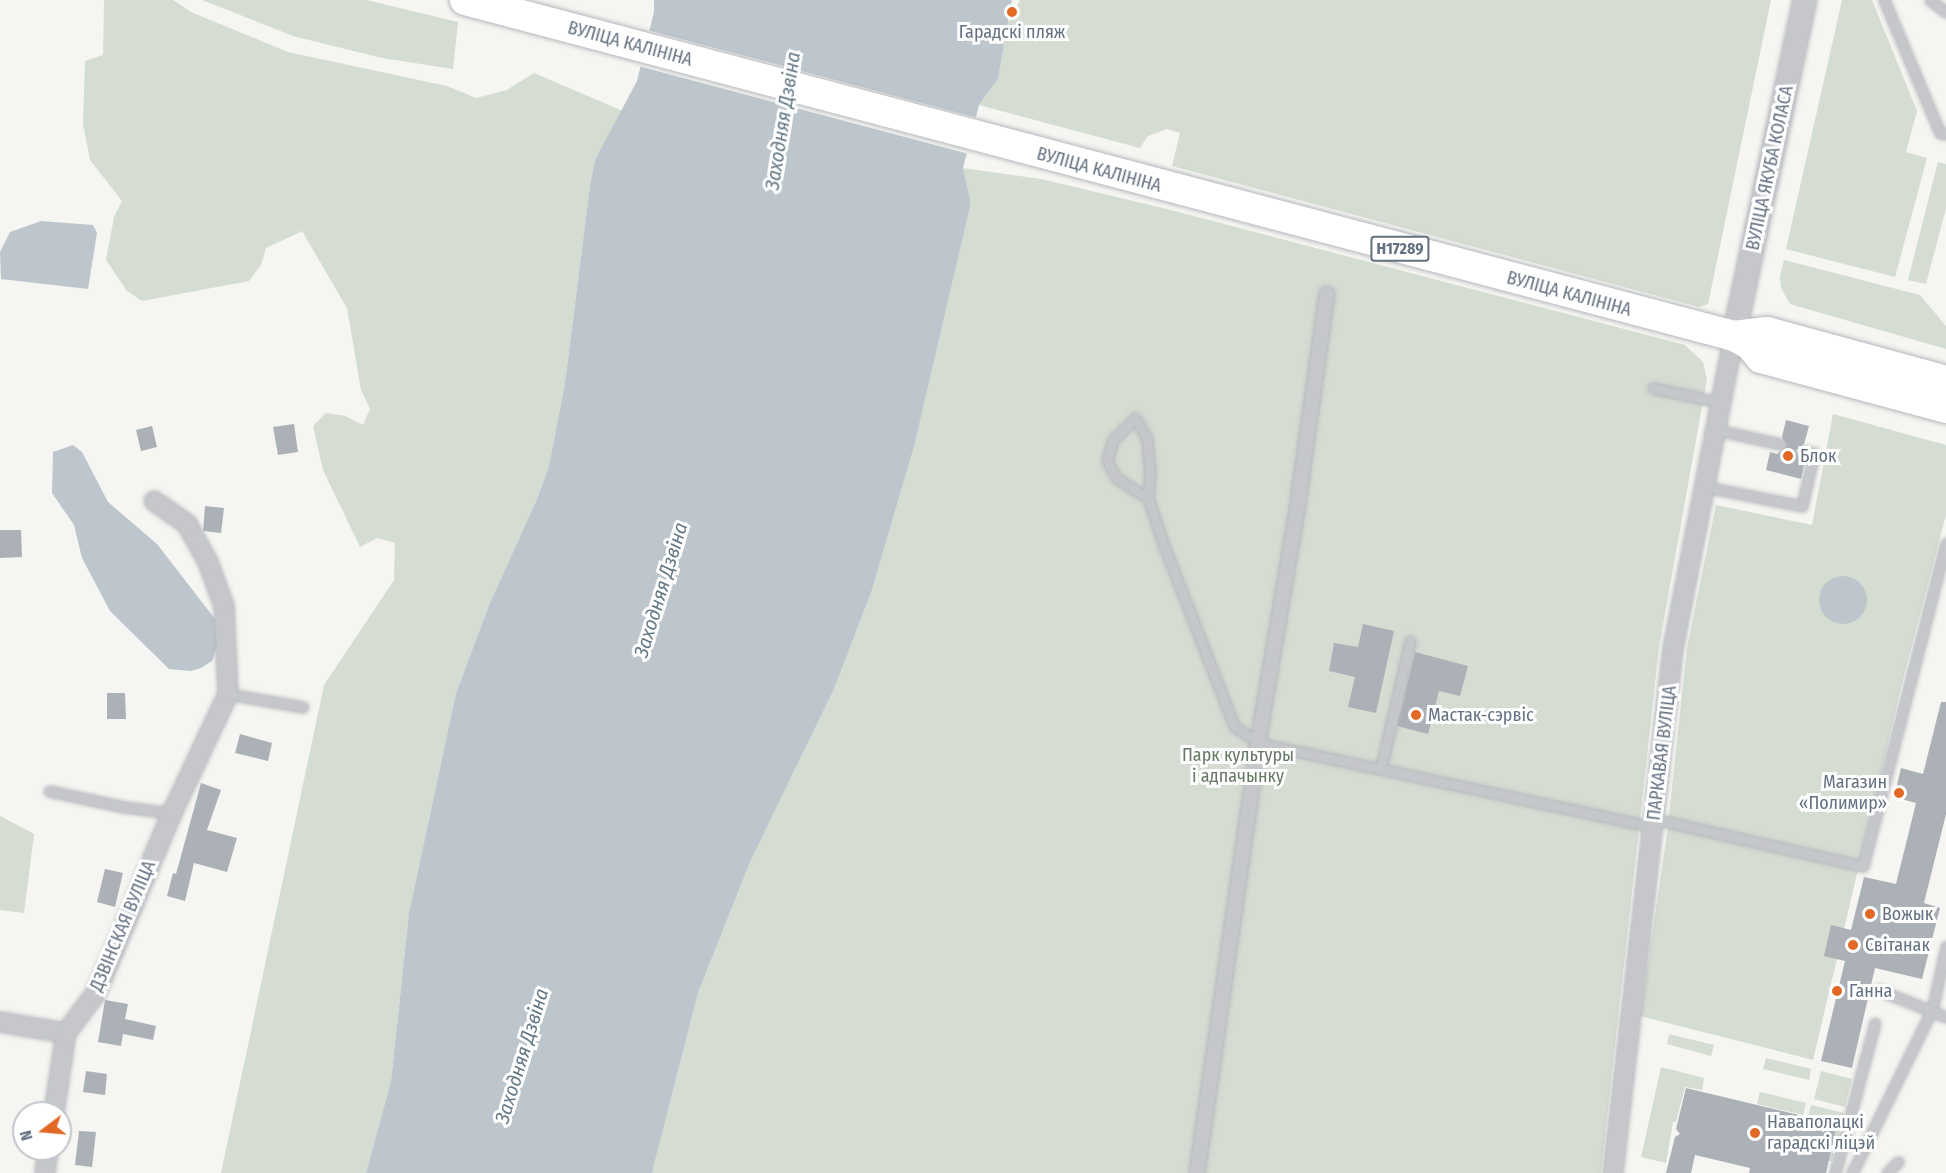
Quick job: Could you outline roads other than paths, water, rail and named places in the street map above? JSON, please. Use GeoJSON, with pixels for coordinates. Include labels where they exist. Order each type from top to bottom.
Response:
{"type":"FeatureCollection","features":[{"type":"Feature","properties":{"kind":"main road","name":"ВУЛІЦА КАЛІНІНА"},"geometry":{"type":"LineString","coordinates":[[466,0],[1129,178],[1734,336],[1750,345],[1761,358],[1946,408]]}},
{"type":"Feature","properties":{"kind":"main road","name":"ВУЛІЦА КАЛІНІНА"},"geometry":{"type":"LineString","coordinates":[[1734,336],[1767,332],[1946,381]]}},
{"type":"Feature","properties":{"kind":"street","name":"ВУЛІЦА ЯКУБА КОЛАСА"},"geometry":{"type":"LineString","coordinates":[[1734,336],[1806,0]]}},
{"type":"Feature","properties":{"kind":"street"},"geometry":{"type":"LineString","coordinates":[[1197,1173],[1258,743],[1297,510],[1327,294]]}},
{"type":"Feature","properties":{"kind":"street","name":"ПАРКАВАЯ ВУЛІЦА"},"geometry":{"type":"LineString","coordinates":[[1616,1172],[1673,649],[1723,403],[1734,336]]}},
{"type":"Feature","properties":{"kind":"street","name":"ДЗВІНСКАЯ ВУЛІЦА"},"geometry":{"type":"LineString","coordinates":[[56,1101],[66,1033],[96,993],[172,813],[228,694],[224,606],[208,562],[187,524],[154,501]]}},
{"type":"Feature","properties":{"kind":"street"},"geometry":{"type":"LineString","coordinates":[[0,1022],[66,1033]]}},
{"type":"Feature","properties":{"kind":"lane"},"geometry":{"type":"LineString","coordinates":[[1884,0],[1940,133],[1946,134]]}},
{"type":"Feature","properties":{"kind":"lane"},"geometry":{"type":"LineString","coordinates":[[1930,0],[1946,12]]}},
{"type":"Feature","properties":{"kind":"lane"},"geometry":{"type":"LineString","coordinates":[[1653,387],[1723,403]]}},
{"type":"Feature","properties":{"kind":"lane"},"geometry":{"type":"LineString","coordinates":[[1148,498],[1116,478],[1107,460],[1113,440],[1135,418],[1147,440],[1150,472],[1148,498],[1234,726],[1258,743],[1863,866],[1946,543]]}},
{"type":"Feature","properties":{"kind":"lane"},"geometry":{"type":"LineString","coordinates":[[1717,430],[1780,444]]}},
{"type":"Feature","properties":{"kind":"lane"},"geometry":{"type":"LineString","coordinates":[[1706,488],[1802,506],[1814,453],[1803,451]]}},
{"type":"Feature","properties":{"kind":"lane"},"geometry":{"type":"LineString","coordinates":[[1381,768],[1410,641]]}},
{"type":"Feature","properties":{"kind":"lane"},"geometry":{"type":"LineString","coordinates":[[228,694],[303,707]]}},
{"type":"Feature","properties":{"kind":"lane"},"geometry":{"type":"LineString","coordinates":[[49,792],[172,813]]}},
{"type":"Feature","properties":{"kind":"lane"},"geometry":{"type":"LineString","coordinates":[[1852,1173],[1932,1010],[1946,947]]}},
{"type":"Feature","properties":{"kind":"lane"},"geometry":{"type":"LineString","coordinates":[[1879,990],[1946,1017]]}},
{"type":"Feature","properties":{"kind":"lane"},"geometry":{"type":"LineString","coordinates":[[1835,1173],[1875,1023]]}},
{"type":"Feature","properties":{"kind":"lane"},"geometry":{"type":"LineString","coordinates":[[1887,1173],[1898,1162]]}},
{"type":"Feature","properties":{"kind":"water","name":"Заходняя Дзвіна"},"geometry":{"type":"Polygon","coordinates":[[[654,0],[1012,0],[998,79],[979,105],[963,168],[971,203],[914,447],[871,593],[834,689],[750,862],[698,993],[652,1173],[366,1173],[391,1081],[409,913],[456,693],[489,605],[537,499],[549,466],[565,383],[595,160],[637,81],[654,12],[654,0]]]}},
{"type":"Feature","properties":{"kind":"water"},"geometry":{"type":"Polygon","coordinates":[[[41,221],[93,225],[97,233],[88,289],[1,279],[0,252],[10,232],[41,221]]]}},
{"type":"Feature","properties":{"kind":"water"},"geometry":{"type":"Polygon","coordinates":[[[73,445],[82,452],[108,502],[157,544],[215,619],[217,647],[212,661],[201,668],[191,671],[169,669],[110,611],[82,558],[74,525],[52,493],[53,452],[73,445]]]}},
{"type":"Feature","properties":{"kind":"water"},"geometry":{"type":"Polygon","coordinates":[[[1838,576],[1848,576],[1860,583],[1867,595],[1867,605],[1860,617],[1848,624],[1838,624],[1823,613],[1819,605],[1819,595],[1830,580],[1838,576]]]}},
{"type":"Feature","properties":{"kind":"place","name":"Гарадскі пляж"},"geometry":{"type":"Point","coordinates":[1012,12]}},
{"type":"Feature","properties":{"kind":"place","name":"Блок"},"geometry":{"type":"Point","coordinates":[1788,456]}},
{"type":"Feature","properties":{"kind":"place","name":"Мастак-сэрвіс"},"geometry":{"type":"Point","coordinates":[1416,715]}},
{"type":"Feature","properties":{"kind":"place","name":"Магазин «Полимир»"},"geometry":{"type":"Point","coordinates":[1899,793]}},
{"type":"Feature","properties":{"kind":"place","name":"Вожык"},"geometry":{"type":"Point","coordinates":[1870,914]}},
{"type":"Feature","properties":{"kind":"place","name":"Світанак"},"geometry":{"type":"Point","coordinates":[1853,945]}},
{"type":"Feature","properties":{"kind":"place","name":"Ганна"},"geometry":{"type":"Point","coordinates":[1837,991]}},
{"type":"Feature","properties":{"kind":"place","name":"Наваполацкі гарадскі ліцэй"},"geometry":{"type":"Point","coordinates":[1755,1133]}},
{"type":"Feature","properties":{"kind":"park label","name":"Парк культуры і адпачынку"},"geometry":{"type":"Point","coordinates":[1238,766]}}]}
